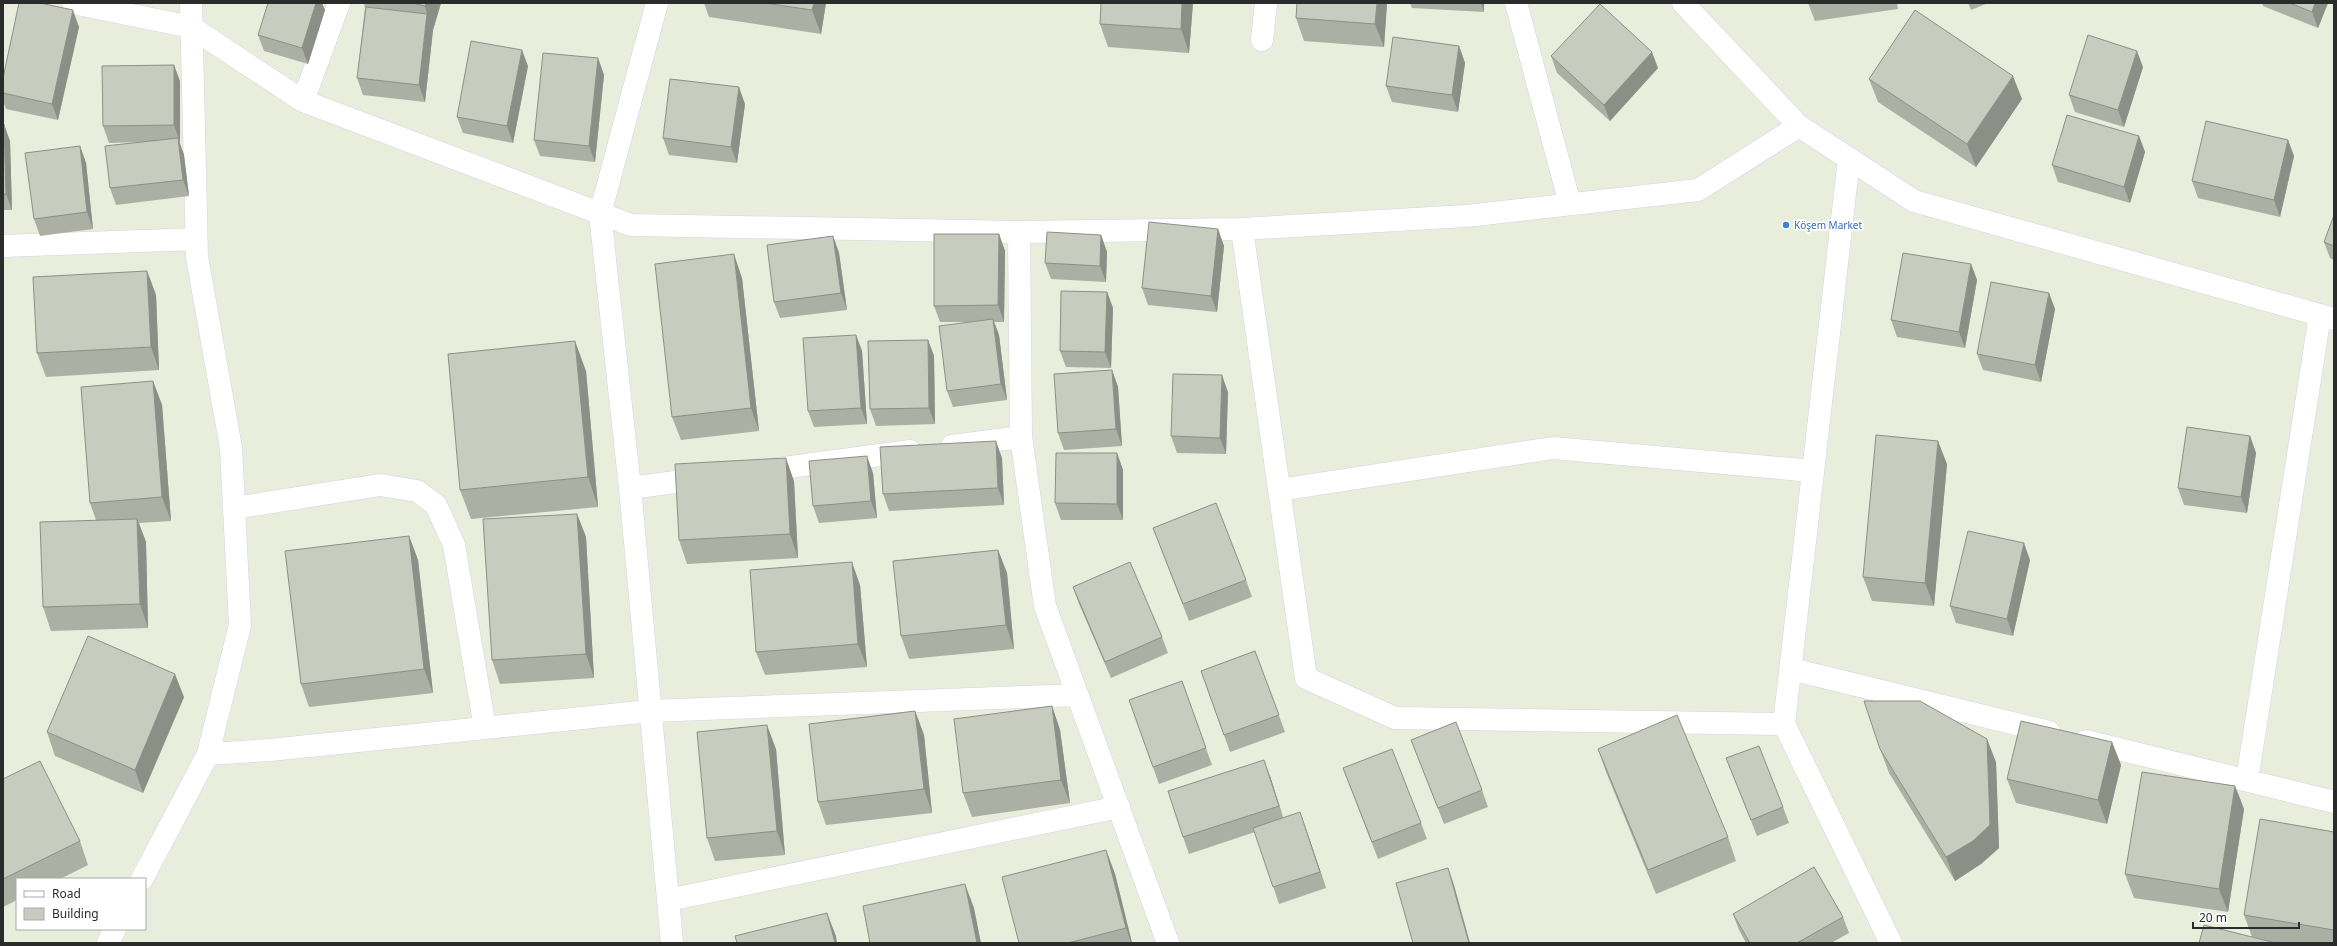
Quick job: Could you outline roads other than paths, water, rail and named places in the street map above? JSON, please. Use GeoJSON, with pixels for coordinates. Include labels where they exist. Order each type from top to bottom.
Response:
{"type":"FeatureCollection","features":[{"type":"Feature","properties":{"kind":"street"},"geometry":{"type":"LineString","coordinates":[[73,3],[191,27],[303,101],[631,225],[1019,232],[1242,229],[1466,216],[1698,190],[1799,126]]}},
{"type":"Feature","properties":{"kind":"street"},"geometry":{"type":"LineString","coordinates":[[143,878],[208,754],[240,625],[231,448],[197,257],[191,3]]}},
{"type":"Feature","properties":{"kind":"street"},"geometry":{"type":"LineString","coordinates":[[303,101],[339,3]]}},
{"type":"Feature","properties":{"kind":"street"},"geometry":{"type":"LineString","coordinates":[[657,3],[600,214],[630,488],[672,943]]}},
{"type":"Feature","properties":{"kind":"street"},"geometry":{"type":"LineString","coordinates":[[1262,40],[1266,3]]}},
{"type":"Feature","properties":{"kind":"street"},"geometry":{"type":"LineString","coordinates":[[1516,3],[1570,204]]}},
{"type":"Feature","properties":{"kind":"street"},"geometry":{"type":"LineString","coordinates":[[1682,3],[1799,126],[1914,201],[2327,317],[2247,780]]}},
{"type":"Feature","properties":{"kind":"street"},"geometry":{"type":"LineString","coordinates":[[1849,159],[1784,724],[1889,938],[1907,943]]}},
{"type":"Feature","properties":{"kind":"street"},"geometry":{"type":"LineString","coordinates":[[1242,229],[1306,678],[1395,718],[1784,724]]}},
{"type":"Feature","properties":{"kind":"street"},"geometry":{"type":"LineString","coordinates":[[1019,232],[1021,437],[1044,606],[1168,943]]}},
{"type":"Feature","properties":{"kind":"street"},"geometry":{"type":"LineString","coordinates":[[3,246],[196,239]]}},
{"type":"Feature","properties":{"kind":"street"},"geometry":{"type":"LineString","coordinates":[[630,488],[1021,437]]}},
{"type":"Feature","properties":{"kind":"street"},"geometry":{"type":"LineString","coordinates":[[1279,490],[1553,448],[1813,471]]}},
{"type":"Feature","properties":{"kind":"street"},"geometry":{"type":"LineString","coordinates":[[234,508],[380,485],[417,492],[436,505],[454,545],[485,728]]}},
{"type":"Feature","properties":{"kind":"street"},"geometry":{"type":"LineString","coordinates":[[1791,669],[2334,802]]}},
{"type":"Feature","properties":{"kind":"street"},"geometry":{"type":"LineString","coordinates":[[208,754],[270,750],[650,712],[1077,695]]}},
{"type":"Feature","properties":{"kind":"street"},"geometry":{"type":"LineString","coordinates":[[668,900],[1118,807]]}},
{"type":"Feature","properties":{"kind":"street"},"geometry":{"type":"LineString","coordinates":[[108,943],[114,930]]}},
{"type":"Feature","properties":{"kind":"place","name":"Köşem Market"},"geometry":{"type":"Point","coordinates":[1786,225]}}]}
